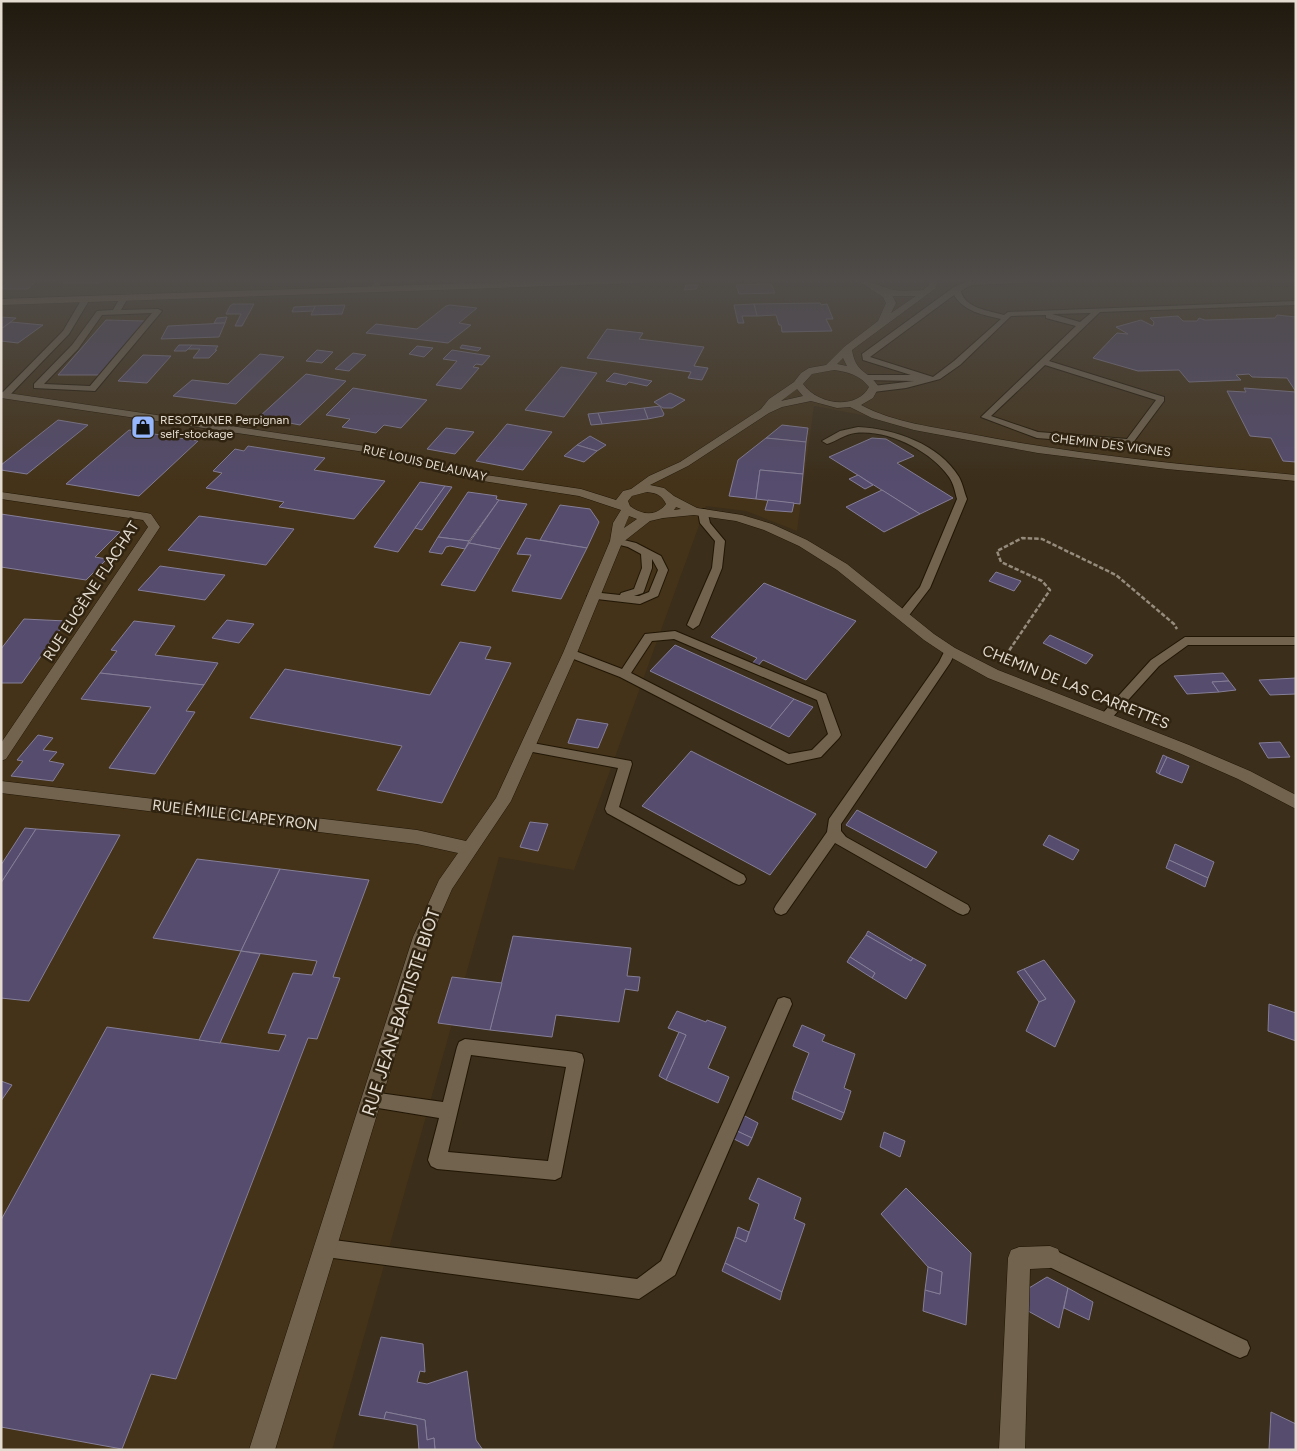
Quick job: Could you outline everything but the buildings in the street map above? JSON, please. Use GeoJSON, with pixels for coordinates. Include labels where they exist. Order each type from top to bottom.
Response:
{"type":"FeatureCollection","features":[{"type":"Feature","properties":{"kind":"street"},"geometry":{"type":"LineString","coordinates":[[829,368],[847,349]]}},
{"type":"Feature","properties":{"kind":"street"},"geometry":{"type":"LineString","coordinates":[[847,349],[849,362],[856,372]]}},
{"type":"Feature","properties":{"kind":"street"},"geometry":{"type":"LineString","coordinates":[[765,411],[773,401],[798,384],[801,377],[808,371],[829,368],[856,372],[870,380],[870,394],[852,404],[822,402],[810,398],[801,391],[798,384]]}},
{"type":"Feature","properties":{"kind":"street","name":"CHEMIN DES VIGNES"},"geometry":{"type":"LineString","coordinates":[[870,394],[874,407],[886,414],[925,428]]}},
{"type":"Feature","properties":{"kind":"street","name":"RUE LOUIS DELAUNAY"},"geometry":{"type":"LineString","coordinates":[[3,395],[386,452],[464,474],[581,493],[624,508],[635,515],[654,516]]}},
{"type":"Feature","properties":{"kind":"street"},"geometry":{"type":"LineString","coordinates":[[633,491],[653,478],[684,464],[765,411],[779,404],[810,398]]}},
{"type":"Feature","properties":{"kind":"street","name":"CHEMIN DES VIGNES"},"geometry":{"type":"LineString","coordinates":[[852,404],[864,411],[896,423],[1025,449],[1296,478]]}},
{"type":"Feature","properties":{"kind":"street"},"geometry":{"type":"LineString","coordinates":[[654,516],[670,508],[669,482],[684,464]]}},
{"type":"Feature","properties":{"kind":"street","name":"RUE LOUIS DELAUNAY"},"geometry":{"type":"LineString","coordinates":[[581,493],[633,491],[650,488],[669,497]]}},
{"type":"Feature","properties":{"kind":"street","name":"RUE JEAN-BAPTISTE BIOT"},"geometry":{"type":"LineString","coordinates":[[262,1450],[422,937],[445,885],[468,849],[503,801],[570,653],[616,541],[624,508],[622,500],[633,491]]}},
{"type":"Feature","properties":{"kind":"street","name":"RUE EUGÈNE FLACHAT"},"geometry":{"type":"LineString","coordinates":[[1,495],[147,518],[154,527],[1,755]]}},
{"type":"Feature","properties":{"kind":"street","name":"CHEMIN DE LAS CARRETTES"},"geometry":{"type":"LineString","coordinates":[[669,497],[698,512]]}},
{"type":"Feature","properties":{"kind":"street","name":"CHEMIN DE LAS CARRETTES"},"geometry":{"type":"LineString","coordinates":[[654,516],[698,512],[738,518],[768,527],[803,543],[842,567],[929,637],[950,651],[993,674],[1106,717],[1244,775],[1296,803]]}},
{"type":"Feature","properties":{"kind":"street","name":"RUE JEAN-BAPTISTE BIOT"},"geometry":{"type":"LineString","coordinates":[[616,541],[633,527],[654,516]]}},
{"type":"Feature","properties":{"kind":"street","name":"RUE ÉMILE CLAPEYRON"},"geometry":{"type":"LineString","coordinates":[[1,787],[417,837],[468,849]]}},
{"type":"Feature","properties":{"kind":"street"},"geometry":{"type":"LineString","coordinates":[[1012,1450],[1018,1258],[1050,1257]]}},
{"type":"Feature","properties":{"kind":"lane"},"geometry":{"type":"LineString","coordinates":[[3,395],[25,376],[51,348]]}},
{"type":"Feature","properties":{"kind":"lane"},"geometry":{"type":"LineString","coordinates":[[74,348],[37,386],[92,389],[127,348]]}},
{"type":"Feature","properties":{"kind":"lane"},"geometry":{"type":"LineString","coordinates":[[875,348],[866,354],[866,358],[924,377]]}},
{"type":"Feature","properties":{"kind":"lane"},"geometry":{"type":"LineString","coordinates":[[870,394],[937,378],[957,364],[975,348]]}},
{"type":"Feature","properties":{"kind":"lane"},"geometry":{"type":"LineString","coordinates":[[1043,362],[1161,399],[1129,442],[1037,435],[985,417],[1058,348]]}},
{"type":"Feature","properties":{"kind":"lane"},"geometry":{"type":"LineString","coordinates":[[867,378],[937,378]]}},
{"type":"Feature","properties":{"kind":"lane"},"geometry":{"type":"LineString","coordinates":[[26,398],[44,386]]}},
{"type":"Feature","properties":{"kind":"lane"},"geometry":{"type":"LineString","coordinates":[[828,441],[843,432],[856,430],[897,436],[931,453],[954,477],[962,499],[925,588],[903,615]]}},
{"type":"Feature","properties":{"kind":"lane"},"geometry":{"type":"LineString","coordinates":[[694,625],[716,568],[720,541],[698,512]]}},
{"type":"Feature","properties":{"kind":"lane"},"geometry":{"type":"LineString","coordinates":[[592,596],[640,600],[654,594],[663,570],[657,558],[632,545],[616,541]]}},
{"type":"Feature","properties":{"kind":"lane"},"geometry":{"type":"LineString","coordinates":[[615,598],[639,591],[646,568],[646,553]]}},
{"type":"Feature","properties":{"kind":"lane"},"geometry":{"type":"LineString","coordinates":[[570,653],[624,674],[788,759],[816,754],[835,735],[822,697],[675,636],[649,637],[624,674]]}},
{"type":"Feature","properties":{"kind":"lane"},"geometry":{"type":"LineString","coordinates":[[1106,717],[1155,662],[1185,641],[1296,641]]}},
{"type":"Feature","properties":{"kind":"lane"},"geometry":{"type":"LineString","coordinates":[[781,909],[834,833],[834,823],[944,663],[950,651]]}},
{"type":"Feature","properties":{"kind":"lane"},"geometry":{"type":"LineString","coordinates":[[528,747],[626,764],[612,809],[738,879]]}},
{"type":"Feature","properties":{"kind":"lane"},"geometry":{"type":"LineString","coordinates":[[834,833],[841,841],[963,908]]}},
{"type":"Feature","properties":{"kind":"lane"},"geometry":{"type":"LineString","coordinates":[[326,1248],[639,1289],[668,1268],[784,1004]]}},
{"type":"Feature","properties":{"kind":"lane"},"geometry":{"type":"LineString","coordinates":[[466,1047],[576,1060],[555,1171],[437,1160],[450,1111],[466,1047]]}},
{"type":"Feature","properties":{"kind":"lane"},"geometry":{"type":"LineString","coordinates":[[372,1100],[450,1111]]}},
{"type":"Feature","properties":{"kind":"lane"},"geometry":{"type":"LineString","coordinates":[[1050,1257],[1240,1348]]}},
{"type":"Feature","properties":{"kind":"path"},"geometry":{"type":"LineString","coordinates":[[993,674],[1050,590],[1042,581],[1001,562],[997,551],[1022,538],[1042,539],[1116,576],[1174,624],[1185,641]]}},
{"type":"Feature","properties":{"kind":"shaded area"},"geometry":{"type":"Polygon","coordinates":[[[1,348],[1296,348],[1296,480],[1038,448],[814,406],[797,531],[746,511],[706,506],[574,870],[499,857],[332,1450],[1,1450],[1,348]]]}},
{"type":"Feature","properties":{"kind":"place","name":"RESOTAINER Perpignan self-stockage"},"geometry":{"type":"Point","coordinates":[143,427]}}]}
